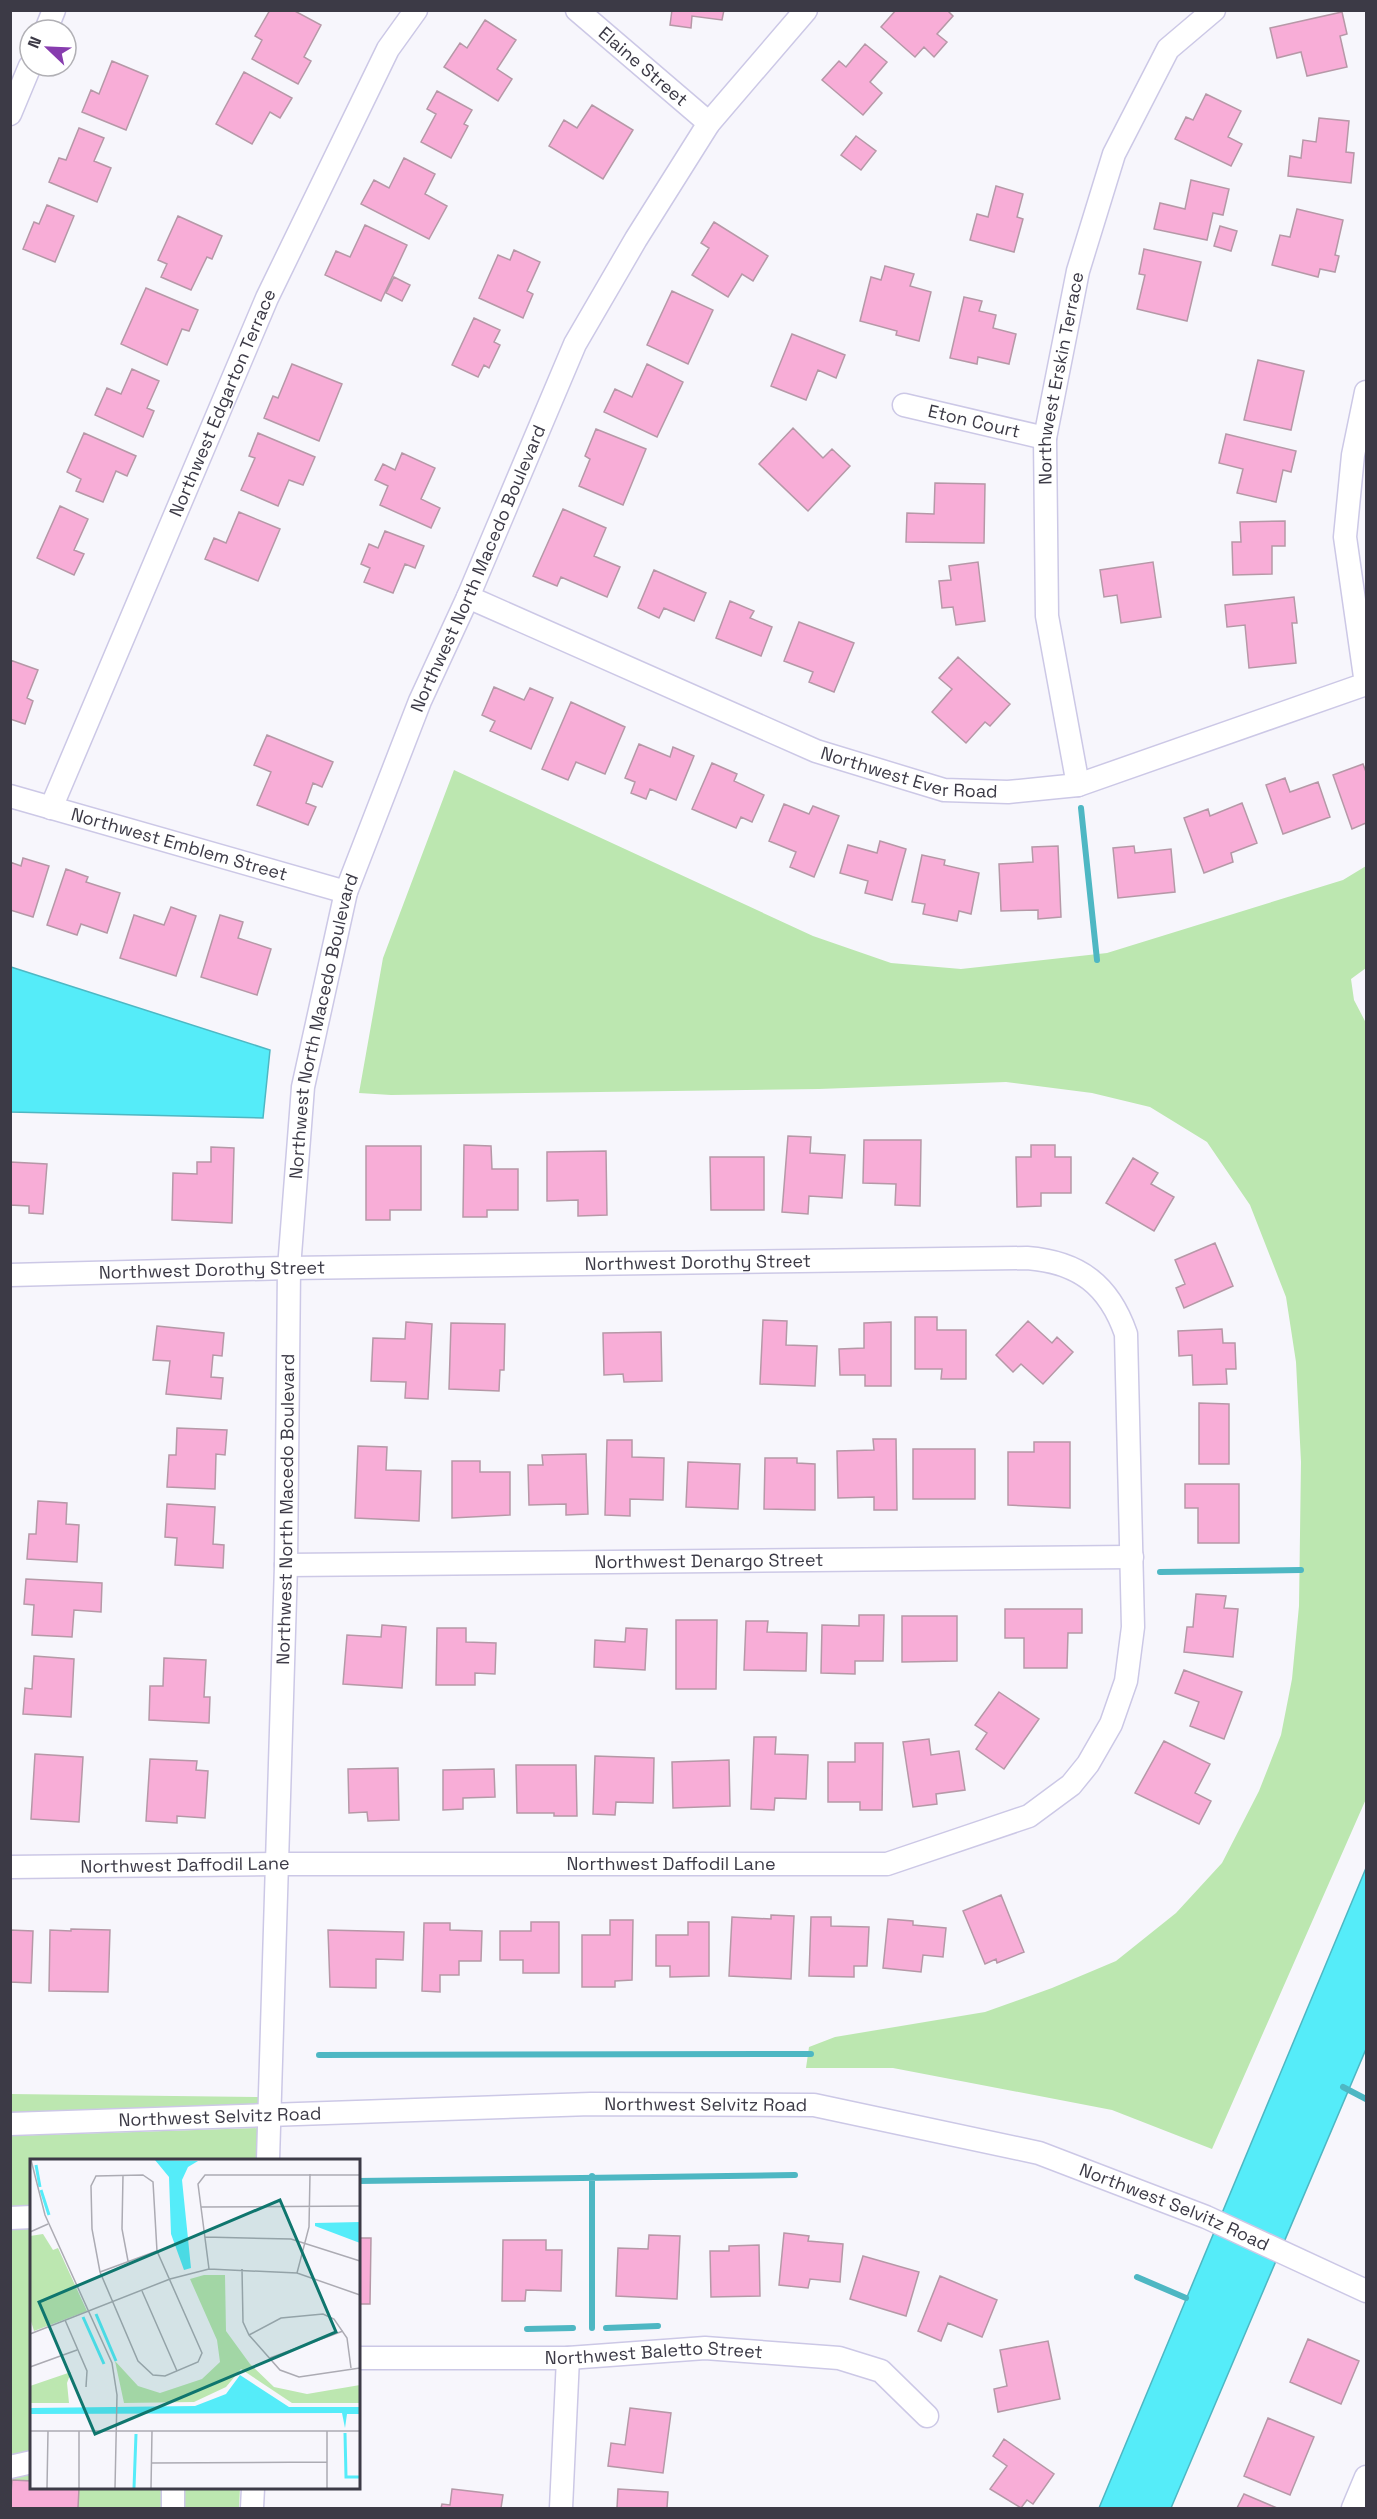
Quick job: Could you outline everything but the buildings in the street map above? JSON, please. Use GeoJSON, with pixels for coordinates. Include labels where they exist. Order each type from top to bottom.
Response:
{"type":"FeatureCollection","features":[{"type":"Feature","properties":{"kind":"street","name":"Northwest Edgarton Terrace"},"geometry":{"type":"LineString","coordinates":[[51,808],[267,298],[387,49],[416,10]]}},
{"type":"Feature","properties":{"kind":"street","name":"Elaine Street"},"geometry":{"type":"LineString","coordinates":[[577,10],[709,123]]}},
{"type":"Feature","properties":{"kind":"street","name":"Northwest North Macedo Boulevard"},"geometry":{"type":"LineString","coordinates":[[268,2159],[279,1864],[286,1565],[289,1268],[303,1087],[346,892],[420,701],[468,597],[575,344],[636,239],[709,123],[806,10]]}},
{"type":"Feature","properties":{"kind":"street","name":"Northwest Erskin Terrace"},"geometry":{"type":"LineString","coordinates":[[1078,785],[1047,616],[1045,438],[1078,271],[1114,154],[1168,49],[1214,10]]}},
{"type":"Feature","properties":{"kind":"street"},"geometry":{"type":"LineString","coordinates":[[10,114],[25,78]]}},
{"type":"Feature","properties":{"kind":"street"},"geometry":{"type":"LineString","coordinates":[[1366,392],[1353,455],[1345,537],[1366,684]]}},
{"type":"Feature","properties":{"kind":"street","name":"Eton Court"},"geometry":{"type":"LineString","coordinates":[[904,405],[1045,438]]}},
{"type":"Feature","properties":{"kind":"street","name":"Northwest Ever Road"},"geometry":{"type":"LineString","coordinates":[[468,597],[816,751],[944,790],[1008,792],[1078,785],[1366,684]]}},
{"type":"Feature","properties":{"kind":"street","name":"Northwest Emblem Street"},"geometry":{"type":"LineString","coordinates":[[10,796],[346,892]]}},
{"type":"Feature","properties":{"kind":"street","name":"Northwest Dorothy Street"},"geometry":{"type":"LineString","coordinates":[[10,1275],[289,1268],[1027,1258],[1063,1264],[1088,1277],[1108,1297],[1126,1334],[1132,1557]]}},
{"type":"Feature","properties":{"kind":"street","name":"Northwest Denargo Street"},"geometry":{"type":"LineString","coordinates":[[286,1565],[1132,1557]]}},
{"type":"Feature","properties":{"kind":"street","name":"Northwest Daffodil Lane"},"geometry":{"type":"LineString","coordinates":[[10,1867],[279,1864],[887,1864],[1029,1816],[1071,1785],[1088,1764],[1111,1724],[1126,1681],[1133,1627],[1132,1557]]}},
{"type":"Feature","properties":{"kind":"street","name":"Northwest Selvitz Road"},"geometry":{"type":"LineString","coordinates":[[10,2124],[591,2104],[814,2105],[1040,2153],[1206,2217],[1366,2291]]}},
{"type":"Feature","properties":{"kind":"street"},"geometry":{"type":"LineString","coordinates":[[10,2218],[30,2217]]}},
{"type":"Feature","properties":{"kind":"street","name":"Northwest Baletto Street"},"geometry":{"type":"LineString","coordinates":[[360,2358],[568,2358],[705,2348],[839,2358],[881,2372],[927,2416]]}},
{"type":"Feature","properties":{"kind":"street"},"geometry":{"type":"LineString","coordinates":[[561,2508],[568,2358]]}},
{"type":"Feature","properties":{"kind":"street"},"geometry":{"type":"LineString","coordinates":[[10,2467],[30,2462]]}},
{"type":"Feature","properties":{"kind":"street"},"geometry":{"type":"LineString","coordinates":[[1353,2508],[1366,2477]]}},
{"type":"Feature","properties":{"kind":"street"},"geometry":{"type":"LineString","coordinates":[[173,2489],[173,2508]]}},
{"type":"Feature","properties":{"kind":"street"},"geometry":{"type":"LineString","coordinates":[[252,2508],[253,2489]]}},
{"type":"Feature","properties":{"kind":"green space"},"geometry":{"type":"Polygon","coordinates":[[[454,770],[813,936],[891,963],[961,969],[1107,953],[1343,880],[1366,866],[1366,968],[1351,979],[1354,1000],[1366,1023],[1366,1799],[1212,2149],[1112,2110],[893,2068],[806,2068],[809,2047],[835,2037],[985,2012],[1052,1988],[1116,1961],[1176,1913],[1222,1863],[1259,1791],[1281,1735],[1292,1679],[1299,1606],[1301,1462],[1296,1362],[1286,1297],[1250,1205],[1207,1142],[1150,1107],[1092,1093],[1006,1082],[819,1089],[391,1095],[359,1093],[383,958],[454,770]]]}},
{"type":"Feature","properties":{"kind":"green space"},"geometry":{"type":"Polygon","coordinates":[[[10,2094],[259,2097],[259,2105],[11,2113],[10,2094]]]}},
{"type":"Feature","properties":{"kind":"green space"},"geometry":{"type":"Polygon","coordinates":[[[258,2128],[256,2159],[30,2159],[30,2489],[240,2489],[239,2508],[11,2508],[10,2136],[258,2128]]]}},
{"type":"Feature","properties":{"kind":"water"},"geometry":{"type":"Polygon","coordinates":[[[11,967],[270,1050],[263,1118],[11,1112],[11,967]]]}},
{"type":"Feature","properties":{"kind":"water"},"geometry":{"type":"Polygon","coordinates":[[[1366,1868],[1366,2049],[1171,2508],[1099,2508],[1366,1868]]]}},
{"type":"Feature","properties":{"kind":"waterway"},"geometry":{"type":"LineString","coordinates":[[1081,808],[1097,960]]}},
{"type":"Feature","properties":{"kind":"waterway"},"geometry":{"type":"LineString","coordinates":[[1160,1572],[1301,1570]]}},
{"type":"Feature","properties":{"kind":"waterway"},"geometry":{"type":"LineString","coordinates":[[319,2055],[811,2054]]}},
{"type":"Feature","properties":{"kind":"waterway"},"geometry":{"type":"LineString","coordinates":[[1343,2087],[1366,2099]]}},
{"type":"Feature","properties":{"kind":"waterway"},"geometry":{"type":"LineString","coordinates":[[360,2181],[795,2175]]}},
{"type":"Feature","properties":{"kind":"waterway"},"geometry":{"type":"LineString","coordinates":[[592,2176],[592,2328]]}},
{"type":"Feature","properties":{"kind":"waterway"},"geometry":{"type":"LineString","coordinates":[[1137,2277],[1186,2298]]}},
{"type":"Feature","properties":{"kind":"waterway"},"geometry":{"type":"LineString","coordinates":[[606,2328],[658,2326]]}},
{"type":"Feature","properties":{"kind":"waterway"},"geometry":{"type":"LineString","coordinates":[[527,2329],[573,2328]]}}]}
